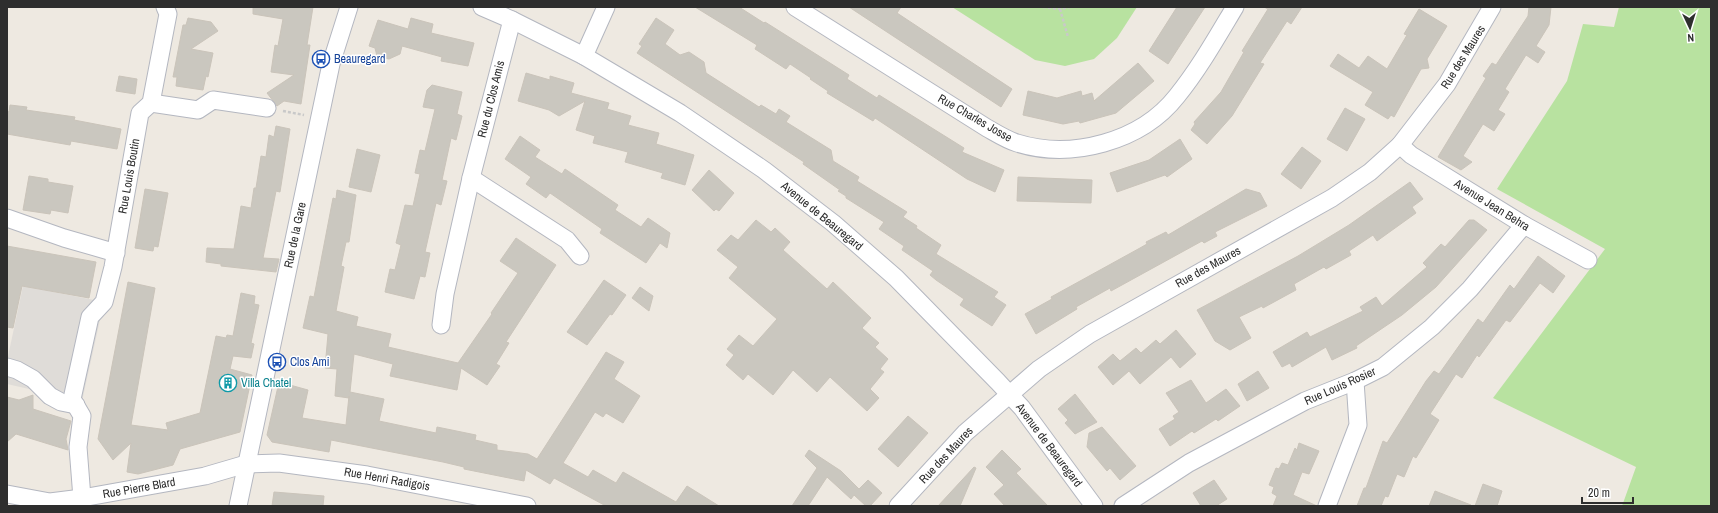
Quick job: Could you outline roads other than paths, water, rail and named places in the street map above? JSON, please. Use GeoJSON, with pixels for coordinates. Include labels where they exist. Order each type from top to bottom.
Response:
{"type":"FeatureCollection","features":[{"type":"Feature","properties":{"kind":"street"},"geometry":{"type":"LineString","coordinates":[[165,7],[168,14],[152,103],[198,110],[213,100],[271,109]]}},
{"type":"Feature","properties":{"kind":"street","name":"Rue de la Gare"},"geometry":{"type":"LineString","coordinates":[[238,506],[331,64],[349,7]]}},
{"type":"Feature","properties":{"kind":"street","name":"Avenue de Beauregard"},"geometry":{"type":"LineString","coordinates":[[482,7],[512,20],[584,56],[680,113],[764,170],[833,223],[896,278],[1009,394],[1094,506]]}},
{"type":"Feature","properties":{"kind":"street"},"geometry":{"type":"LineString","coordinates":[[584,56],[606,7]]}},
{"type":"Feature","properties":{"kind":"street","name":"Rue Charles Josse"},"geometry":{"type":"LineString","coordinates":[[795,7],[987,128],[1016,143],[1043,148],[1069,148],[1112,141],[1146,124],[1164,111],[1184,86],[1235,7]]}},
{"type":"Feature","properties":{"kind":"street","name":"Rue des Maures"},"geometry":{"type":"LineString","coordinates":[[898,506],[965,433],[1039,369],[1090,334],[1332,198],[1370,172],[1400,145],[1447,84],[1492,7]]}},
{"type":"Feature","properties":{"kind":"street","name":"Rue du Clos Amis"},"geometry":{"type":"LineString","coordinates":[[441,324],[445,294],[471,178],[512,20]]}},
{"type":"Feature","properties":{"kind":"street","name":"Rue Louis Boutin"},"geometry":{"type":"LineString","coordinates":[[82,498],[78,447],[82,416],[72,399],[90,317],[104,302],[116,253],[140,113],[152,103]]}},
{"type":"Feature","properties":{"kind":"street","name":"Avenue Jean Behra"},"geometry":{"type":"LineString","coordinates":[[1400,145],[1411,155],[1524,225],[1588,260]]}},
{"type":"Feature","properties":{"kind":"street"},"geometry":{"type":"LineString","coordinates":[[471,178],[567,240],[580,256]]}},
{"type":"Feature","properties":{"kind":"street"},"geometry":{"type":"LineString","coordinates":[[7,218],[116,253]]}},
{"type":"Feature","properties":{"kind":"street","name":"Rue Louis Rosier"},"geometry":{"type":"LineString","coordinates":[[1123,506],[1189,463],[1305,401],[1355,381],[1382,367],[1432,327],[1470,289],[1524,225]]}},
{"type":"Feature","properties":{"kind":"street"},"geometry":{"type":"LineString","coordinates":[[7,367],[33,379],[50,396],[61,402],[76,405]]}},
{"type":"Feature","properties":{"kind":"street"},"geometry":{"type":"LineString","coordinates":[[1327,506],[1358,425],[1355,381]]}},
{"type":"Feature","properties":{"kind":"street","name":"Rue Henri Radigois"},"geometry":{"type":"LineString","coordinates":[[246,464],[279,463],[367,475],[527,506]]}},
{"type":"Feature","properties":{"kind":"street","name":"Rue Pierre Blard"},"geometry":{"type":"LineString","coordinates":[[8,498],[50,502],[82,498],[205,476],[246,464]]}},
{"type":"Feature","properties":{"kind":"place","name":"Beauregard"},"geometry":{"type":"Point","coordinates":[321,59]}},
{"type":"Feature","properties":{"kind":"place","name":"Clos Ami"},"geometry":{"type":"Point","coordinates":[277,362]}},
{"type":"Feature","properties":{"kind":"place","name":"Villa Chatel"},"geometry":{"type":"Point","coordinates":[228,383]}}]}
